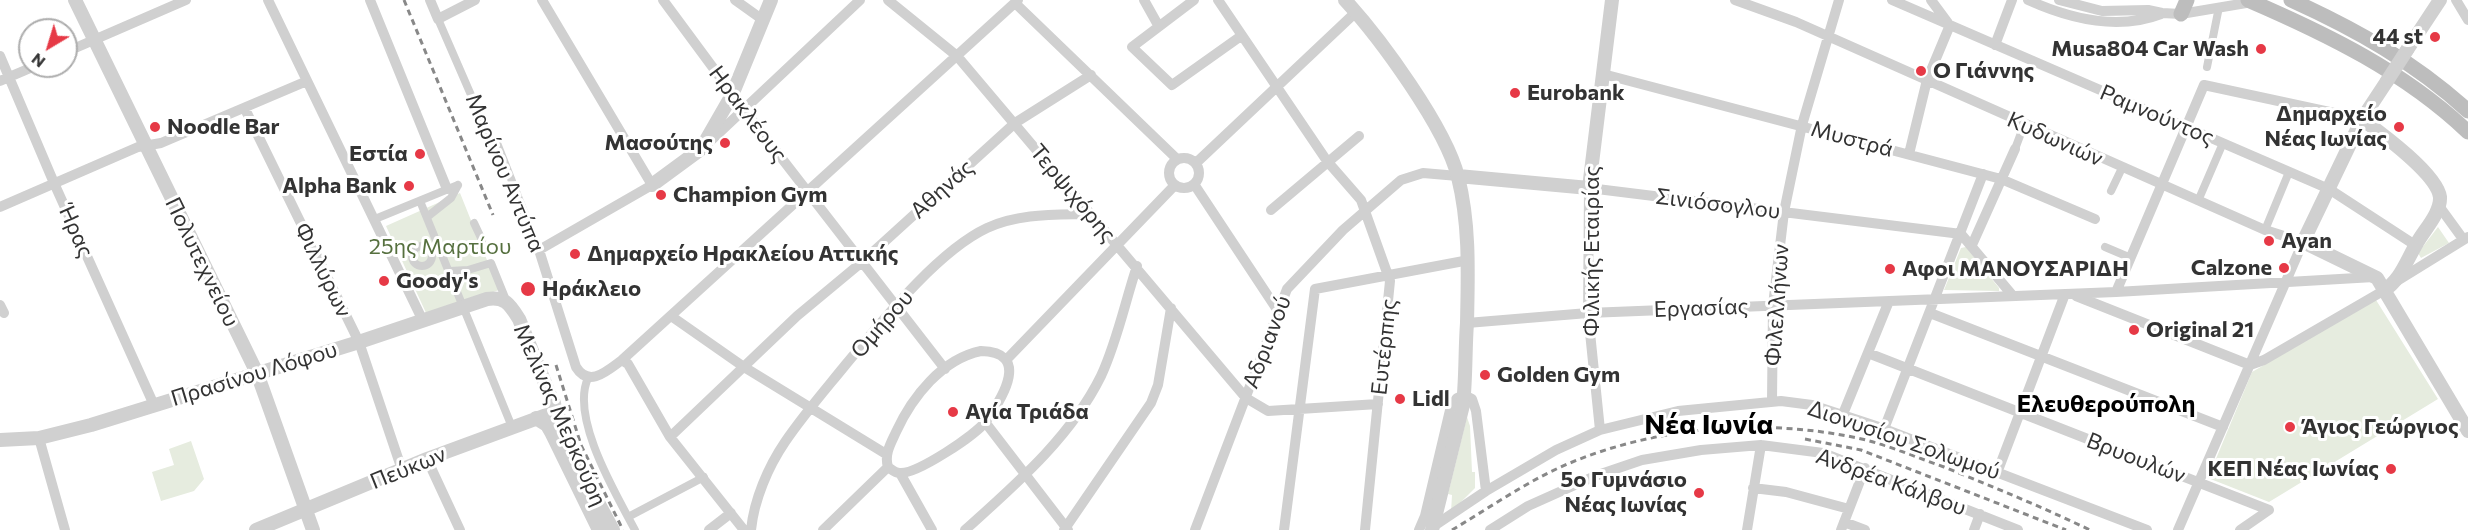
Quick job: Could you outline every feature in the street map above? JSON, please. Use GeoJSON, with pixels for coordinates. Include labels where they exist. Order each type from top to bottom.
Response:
{"type":"FeatureCollection","features":[{"type":"Feature","properties":{"kind":"main road"},"geometry":{"type":"LineString","coordinates":[[2291,0],[2342,23],[2393,53],[2468,111]]}},
{"type":"Feature","properties":{"kind":"main road"},"geometry":{"type":"LineString","coordinates":[[2250,1],[2338,41],[2406,81],[2468,132]]}},
{"type":"Feature","properties":{"kind":"street","name":"Πολυτεχνείου"},"geometry":{"type":"LineString","coordinates":[[75,0],[256,373],[313,530]]}},
{"type":"Feature","properties":{"kind":"street"},"geometry":{"type":"LineString","coordinates":[[78,46],[186,0]]}},
{"type":"Feature","properties":{"kind":"street"},"geometry":{"type":"LineString","coordinates":[[268,0],[423,321]]}},
{"type":"Feature","properties":{"kind":"street"},"geometry":{"type":"LineString","coordinates":[[370,0],[453,187],[462,195]]}},
{"type":"Feature","properties":{"kind":"street","name":"Μαρίνου Αντύπα"},"geometry":{"type":"LineString","coordinates":[[430,0],[491,141],[497,143],[531,237],[539,250],[576,367],[584,377],[588,378]]}},
{"type":"Feature","properties":{"kind":"street"},"geometry":{"type":"LineString","coordinates":[[438,19],[475,0]]}},
{"type":"Feature","properties":{"kind":"street"},"geometry":{"type":"LineString","coordinates":[[542,0],[652,185]]}},
{"type":"Feature","properties":{"kind":"street","name":"Ηρακλέους"},"geometry":{"type":"LineString","coordinates":[[663,0],[732,95],[945,369]]}},
{"type":"Feature","properties":{"kind":"street"},"geometry":{"type":"LineString","coordinates":[[735,0],[763,20]]}},
{"type":"Feature","properties":{"kind":"street"},"geometry":{"type":"LineString","coordinates":[[701,149],[732,95],[771,0]]}},
{"type":"Feature","properties":{"kind":"street"},"geometry":{"type":"LineString","coordinates":[[539,250],[652,185],[701,149],[745,111],[860,0]]}},
{"type":"Feature","properties":{"kind":"street","name":"Τερψιχόρης"},"geometry":{"type":"LineString","coordinates":[[888,0],[957,56],[1090,214],[1137,266],[1246,398]]}},
{"type":"Feature","properties":{"kind":"street"},"geometry":{"type":"LineString","coordinates":[[1144,0],[1158,25]]}},
{"type":"Feature","properties":{"kind":"street"},"geometry":{"type":"LineString","coordinates":[[1194,0],[1131,47],[1172,86],[1241,36]]}},
{"type":"Feature","properties":{"kind":"street","name":"Ευτέρπης"},"geometry":{"type":"LineString","coordinates":[[1218,0],[1327,161],[1359,196],[1388,275],[1390,286],[1365,530]]}},
{"type":"Feature","properties":{"kind":"street"},"geometry":{"type":"LineString","coordinates":[[1345,0],[1414,93],[1445,144],[1458,176],[1469,260],[1464,400],[1430,530]]}},
{"type":"Feature","properties":{"kind":"street","name":"Φιλικής Εταιρίας"},"geometry":{"type":"LineString","coordinates":[[1600,430],[1588,313],[1589,188],[1612,0]]}},
{"type":"Feature","properties":{"kind":"street","name":"Κυδωνιών"},"geometry":{"type":"LineString","coordinates":[[1735,0],[1927,80],[2265,230],[2303,242],[2375,277]]}},
{"type":"Feature","properties":{"kind":"street","name":"Φιλελλήνων"},"geometry":{"type":"LineString","coordinates":[[1772,401],[1773,305],[1784,212],[1802,125],[1839,0]]}},
{"type":"Feature","properties":{"kind":"street","name":"Ραμνούντος"},"geometry":{"type":"LineString","coordinates":[[1892,0],[2329,189],[2415,245]]}},
{"type":"Feature","properties":{"kind":"street"},"geometry":{"type":"LineString","coordinates":[[1909,154],[1927,80],[1950,25],[1931,0]]}},
{"type":"Feature","properties":{"kind":"street"},"geometry":{"type":"LineString","coordinates":[[1995,45],[2012,0]]}},
{"type":"Feature","properties":{"kind":"street"},"geometry":{"type":"LineString","coordinates":[[2028,0],[2067,15],[2100,22],[2128,22],[2184,7],[2219,7],[2250,1]]}},
{"type":"Feature","properties":{"kind":"street"},"geometry":{"type":"LineString","coordinates":[[2059,0],[2102,11],[2148,10],[2162,13]]}},
{"type":"Feature","properties":{"kind":"street"},"geometry":{"type":"LineString","coordinates":[[2178,530],[2303,242],[2362,119],[2440,0]]}},
{"type":"Feature","properties":{"kind":"street"},"geometry":{"type":"LineString","coordinates":[[635,530],[599,464],[584,403],[583,389],[588,378],[600,376],[622,360],[806,190],[1017,1],[1177,159]]}},
{"type":"Feature","properties":{"kind":"street"},"geometry":{"type":"LineString","coordinates":[[2461,1],[2468,20]]}},
{"type":"Feature","properties":{"kind":"street"},"geometry":{"type":"LineString","coordinates":[[2207,67],[2219,7]]}},
{"type":"Feature","properties":{"kind":"street"},"geometry":{"type":"LineString","coordinates":[[1196,163],[1356,12]]}},
{"type":"Feature","properties":{"kind":"street","name":"Ήρας"},"geometry":{"type":"LineString","coordinates":[[0,56],[4,79],[54,183],[154,405]]}},
{"type":"Feature","properties":{"kind":"street"},"geometry":{"type":"LineString","coordinates":[[4,79],[18,73]]}},
{"type":"Feature","properties":{"kind":"street","name":"Μυστρά"},"geometry":{"type":"LineString","coordinates":[[1603,74],[2001,178],[2095,219]]}},
{"type":"Feature","properties":{"kind":"street","name":"Αθηνάς"},"geometry":{"type":"LineString","coordinates":[[670,437],[798,315],[862,262],[1015,123],[1091,75]]}},
{"type":"Feature","properties":{"kind":"street"},"geometry":{"type":"LineString","coordinates":[[0,207],[145,145],[161,144],[307,81]]}},
{"type":"Feature","properties":{"kind":"street"},"geometry":{"type":"LineString","coordinates":[[2116,292],[2204,85],[2362,119],[2421,168],[2434,183],[2440,197],[2439,206],[2415,245],[2397,281]]}},
{"type":"Feature","properties":{"kind":"street","name":"Φιλλύρων"},"geometry":{"type":"LineString","coordinates":[[245,109],[359,342],[402,470]]}},
{"type":"Feature","properties":{"kind":"street"},"geometry":{"type":"LineString","coordinates":[[1972,245],[2024,125]]}},
{"type":"Feature","properties":{"kind":"street"},"geometry":{"type":"LineString","coordinates":[[1271,210],[1359,136]]}},
{"type":"Feature","properties":{"kind":"street"},"geometry":{"type":"LineString","coordinates":[[2198,201],[2223,143]]}},
{"type":"Feature","properties":{"kind":"street"},"geometry":{"type":"LineString","coordinates":[[1445,144],[1465,165],[1487,179]]}},
{"type":"Feature","properties":{"kind":"street"},"geometry":{"type":"LineString","coordinates":[[1187,158],[1196,163],[1199,174],[1194,184],[1188,188],[1175,185],[1169,175],[1169,168],[1177,159],[1187,158]]}},
{"type":"Feature","properties":{"kind":"street"},"geometry":{"type":"LineString","coordinates":[[2111,191],[2122,168]]}},
{"type":"Feature","properties":{"kind":"street"},"geometry":{"type":"LineString","coordinates":[[2265,230],[2289,172]]}},
{"type":"Feature","properties":{"kind":"street"},"geometry":{"type":"LineString","coordinates":[[1884,429],[1983,174]]}},
{"type":"Feature","properties":{"kind":"street","name":"Αδριανού"},"geometry":{"type":"LineString","coordinates":[[1195,530],[1278,311],[1287,289],[1297,275],[1363,211],[1412,175],[1458,176]]}},
{"type":"Feature","properties":{"kind":"street","name":"Σινιόσογλου"},"geometry":{"type":"LineString","coordinates":[[1458,176],[1589,188],[1961,234]]}},
{"type":"Feature","properties":{"kind":"street"},"geometry":{"type":"LineString","coordinates":[[508,181],[524,224]]}},
{"type":"Feature","properties":{"kind":"street"},"geometry":{"type":"LineString","coordinates":[[1194,184],[1278,311]]}},
{"type":"Feature","properties":{"kind":"street"},"geometry":{"type":"LineString","coordinates":[[1008,358],[1175,185]]}},
{"type":"Feature","properties":{"kind":"street"},"geometry":{"type":"LineString","coordinates":[[375,219],[453,187]]}},
{"type":"Feature","properties":{"kind":"street"},"geometry":{"type":"LineString","coordinates":[[427,217],[451,198],[453,187]]}},
{"type":"Feature","properties":{"kind":"street"},"geometry":{"type":"LineString","coordinates":[[420,201],[512,427]]}},
{"type":"Feature","properties":{"kind":"street"},"geometry":{"type":"LineString","coordinates":[[1997,473],[2041,357],[2068,294],[2250,364],[2264,360],[2383,291],[2466,238],[2439,206]]}},
{"type":"Feature","properties":{"kind":"street","name":"Ομήρου"},"geometry":{"type":"LineString","coordinates":[[751,530],[758,499],[773,464],[810,408],[895,305],[952,252],[987,228],[1025,216],[1090,214]]}},
{"type":"Feature","properties":{"kind":"street"},"geometry":{"type":"LineString","coordinates":[[474,223],[482,240]]}},
{"type":"Feature","properties":{"kind":"street"},"geometry":{"type":"LineString","coordinates":[[1961,234],[2013,296]]}},
{"type":"Feature","properties":{"kind":"street"},"geometry":{"type":"LineString","coordinates":[[426,247],[431,253],[431,260],[424,266],[412,260],[413,251],[417,248],[426,247]]}},
{"type":"Feature","properties":{"kind":"street"},"geometry":{"type":"LineString","coordinates":[[2105,247],[2131,258]]}},
{"type":"Feature","properties":{"kind":"street"},"geometry":{"type":"LineString","coordinates":[[431,253],[440,249]]}},
{"type":"Feature","properties":{"kind":"street"},"geometry":{"type":"LineString","coordinates":[[398,267],[412,260]]}},
{"type":"Feature","properties":{"kind":"street"},"geometry":{"type":"LineString","coordinates":[[1297,275],[1315,289],[1469,260]]}},
{"type":"Feature","properties":{"kind":"street"},"geometry":{"type":"LineString","coordinates":[[450,271],[468,270],[491,263],[506,300]]}},
{"type":"Feature","properties":{"kind":"street"},"geometry":{"type":"LineString","coordinates":[[965,530],[1026,475],[1075,416],[1101,374],[1137,266]]}},
{"type":"Feature","properties":{"kind":"street"},"geometry":{"type":"LineString","coordinates":[[2375,277],[2468,431]]}},
{"type":"Feature","properties":{"kind":"street","name":"Εργασίας"},"geometry":{"type":"LineString","coordinates":[[1467,323],[1588,313],[2116,292],[2375,277]]}},
{"type":"Feature","properties":{"kind":"street"},"geometry":{"type":"LineString","coordinates":[[1284,530],[1315,289]]}},
{"type":"Feature","properties":{"kind":"street","name":"Πρασίνου Λόφου"},"geometry":{"type":"LineString","coordinates":[[0,440],[39,438],[91,425],[359,342],[487,299],[506,300]]}},
{"type":"Feature","properties":{"kind":"street","name":"Μελίνας Μερκούρη"},"geometry":{"type":"LineString","coordinates":[[506,300],[519,319],[604,529]]}},
{"type":"Feature","properties":{"kind":"street"},"geometry":{"type":"LineString","coordinates":[[1843,414],[1889,301]]}},
{"type":"Feature","properties":{"kind":"street"},"geometry":{"type":"LineString","coordinates":[[986,422],[1066,529],[1151,403],[1158,385],[1171,309]]}},
{"type":"Feature","properties":{"kind":"street"},"geometry":{"type":"LineString","coordinates":[[1930,313],[2223,427]]}},
{"type":"Feature","properties":{"kind":"street"},"geometry":{"type":"LineString","coordinates":[[671,316],[744,367],[886,454]]}},
{"type":"Feature","properties":{"kind":"street"},"geometry":{"type":"LineString","coordinates":[[888,467],[886,454],[914,399],[945,369],[969,353],[992,351],[1008,358]]}},
{"type":"Feature","properties":{"kind":"street","name":"Βρυουλών"},"geometry":{"type":"LineString","coordinates":[[1868,353],[2269,510],[2240,530]]}},
{"type":"Feature","properties":{"kind":"street"},"geometry":{"type":"LineString","coordinates":[[900,473],[954,446],[986,422],[1005,388],[1010,372],[1008,358]]}},
{"type":"Feature","properties":{"kind":"street"},"geometry":{"type":"LineString","coordinates":[[622,360],[628,364],[670,437],[744,530]]}},
{"type":"Feature","properties":{"kind":"street"},"geometry":{"type":"LineString","coordinates":[[1246,398],[1262,410],[1299,410],[1378,404]]}},
{"type":"Feature","properties":{"kind":"street"},"geometry":{"type":"LineString","coordinates":[[1419,530],[1425,516],[1451,406],[1457,398],[1472,399],[1476,411],[1486,491]]}},
{"type":"Feature","properties":{"kind":"street","name":"Διονυσίου Σολωμού"},"geometry":{"type":"LineString","coordinates":[[1430,530],[1486,491],[1556,450],[1600,430],[1678,411],[1772,401],[1796,402],[1843,414],[2147,530]]}},
{"type":"Feature","properties":{"kind":"street","name":"Πεύκων"},"geometry":{"type":"LineString","coordinates":[[256,530],[427,459],[549,414],[555,409],[554,403]]}},
{"type":"Feature","properties":{"kind":"street","name":"Μελίνας Μερκούρη"},"geometry":{"type":"LineString","coordinates":[[536,418],[547,425],[604,529]]}},
{"type":"Feature","properties":{"kind":"street"},"geometry":{"type":"LineString","coordinates":[[39,438],[65,530]]}},
{"type":"Feature","properties":{"kind":"street"},"geometry":{"type":"LineString","coordinates":[[1747,530],[1761,445]]}},
{"type":"Feature","properties":{"kind":"street","name":"Ανδρέα Κάλβου"},"geometry":{"type":"LineString","coordinates":[[1490,530],[1528,506],[1595,476],[1642,460],[1701,450],[1761,445],[1823,453],[2019,530]]}},
{"type":"Feature","properties":{"kind":"street"},"geometry":{"type":"LineString","coordinates":[[427,459],[460,530]]}},
{"type":"Feature","properties":{"kind":"street"},"geometry":{"type":"LineString","coordinates":[[888,467],[900,473],[932,530]]}},
{"type":"Feature","properties":{"kind":"street"},"geometry":{"type":"LineString","coordinates":[[823,530],[888,467]]}},
{"type":"Feature","properties":{"kind":"street"},"geometry":{"type":"LineString","coordinates":[[1864,468],[1843,526],[1865,530]]}},
{"type":"Feature","properties":{"kind":"street"},"geometry":{"type":"LineString","coordinates":[[628,517],[704,477]]}},
{"type":"Feature","properties":{"kind":"street"},"geometry":{"type":"LineString","coordinates":[[1753,488],[1786,492],[1849,509]]}},
{"type":"Feature","properties":{"kind":"street"},"geometry":{"type":"LineString","coordinates":[[709,530],[731,513]]}},
{"type":"Feature","properties":{"kind":"street"},"geometry":{"type":"LineString","coordinates":[[1974,530],[1980,514]]}},
{"type":"Feature","properties":{"kind":"green space","name":"25ης Μαρτίου"},"geometry":{"type":"Polygon","coordinates":[[[460,193],[499,290],[427,315],[386,226],[460,193]]]}},
{"type":"Feature","properties":{"kind":"green space"},"geometry":{"type":"Polygon","coordinates":[[[2438,227],[2449,243],[2421,258],[2418,253],[2438,227]]]}},
{"type":"Feature","properties":{"kind":"green space"},"geometry":{"type":"Polygon","coordinates":[[[1966,247],[1999,288],[1999,291],[1944,290],[1961,248],[1966,247]]]}},
{"type":"Feature","properties":{"kind":"green space"},"geometry":{"type":"Polygon","coordinates":[[[2376,300],[2438,399],[2269,502],[2208,478],[2252,372],[2376,300]]]}},
{"type":"Feature","properties":{"kind":"green space"},"geometry":{"type":"Polygon","coordinates":[[[1467,417],[1470,426],[1475,488],[1451,512],[1452,495],[1448,494],[1467,417]]]}},
{"type":"Feature","properties":{"kind":"green space"},"geometry":{"type":"Polygon","coordinates":[[[191,441],[204,479],[194,491],[161,501],[152,472],[174,465],[169,449],[191,441]]]}},
{"type":"Feature","properties":{"kind":"railway"},"geometry":{"type":"LineString","coordinates":[[404,0],[493,215]]}},
{"type":"Feature","properties":{"kind":"railway"},"geometry":{"type":"LineString","coordinates":[[556,365],[581,445],[623,530]]}},
{"type":"Feature","properties":{"kind":"railway"},"geometry":{"type":"LineString","coordinates":[[1452,530],[1537,479],[1587,456],[1665,435],[1746,427],[1787,428],[1866,440],[1963,475],[2090,530]]}},
{"type":"Feature","properties":{"kind":"railway"},"geometry":{"type":"LineString","coordinates":[[1805,439],[1861,450],[2066,530]]}},
{"type":"Feature","properties":{"kind":"place","name":"44 st"},"geometry":{"type":"Point","coordinates":[2435,37]}},
{"type":"Feature","properties":{"kind":"place","name":"Musa804 Car Wash"},"geometry":{"type":"Point","coordinates":[2261,49]}},
{"type":"Feature","properties":{"kind":"place","name":"Ο Γιάννης"},"geometry":{"type":"Point","coordinates":[1921,71]}},
{"type":"Feature","properties":{"kind":"place","name":"Eurobank"},"geometry":{"type":"Point","coordinates":[1515,93]}},
{"type":"Feature","properties":{"kind":"place","name":"Noodle Bar"},"geometry":{"type":"Point","coordinates":[155,127]}},
{"type":"Feature","properties":{"kind":"place","name":"Δημαρχείο Νέας Ιωνίας"},"geometry":{"type":"Point","coordinates":[2399,127]}},
{"type":"Feature","properties":{"kind":"place","name":"Μασούτης"},"geometry":{"type":"Point","coordinates":[725,143]}},
{"type":"Feature","properties":{"kind":"place","name":"Εστία"},"geometry":{"type":"Point","coordinates":[420,154]}},
{"type":"Feature","properties":{"kind":"place","name":"Alpha Bank"},"geometry":{"type":"Point","coordinates":[409,186]}},
{"type":"Feature","properties":{"kind":"place","name":"Champion Gym"},"geometry":{"type":"Point","coordinates":[661,195]}},
{"type":"Feature","properties":{"kind":"place","name":"Ayan"},"geometry":{"type":"Point","coordinates":[2269,241]}},
{"type":"Feature","properties":{"kind":"place","name":"Δημαρχείο Ηρακλείου Αττικής"},"geometry":{"type":"Point","coordinates":[575,254]}},
{"type":"Feature","properties":{"kind":"place","name":"Calzone"},"geometry":{"type":"Point","coordinates":[2284,268]}},
{"type":"Feature","properties":{"kind":"place","name":"Αφοι ΜΑΝΟΥΣΑΡΙΔΗ"},"geometry":{"type":"Point","coordinates":[1890,269]}},
{"type":"Feature","properties":{"kind":"place","name":"Goody's"},"geometry":{"type":"Point","coordinates":[384,281]}},
{"type":"Feature","properties":{"kind":"place","name":"Ηράκλειο"},"geometry":{"type":"Point","coordinates":[528,289]}},
{"type":"Feature","properties":{"kind":"place","name":"Original 21"},"geometry":{"type":"Point","coordinates":[2134,330]}},
{"type":"Feature","properties":{"kind":"place","name":"Golden Gym"},"geometry":{"type":"Point","coordinates":[1485,375]}},
{"type":"Feature","properties":{"kind":"place","name":"Lidl"},"geometry":{"type":"Point","coordinates":[1400,399]}},
{"type":"Feature","properties":{"kind":"place","name":"Αγία Τριάδα"},"geometry":{"type":"Point","coordinates":[953,412]}},
{"type":"Feature","properties":{"kind":"place","name":"Άγιος Γεώργιος"},"geometry":{"type":"Point","coordinates":[2290,427]}},
{"type":"Feature","properties":{"kind":"place","name":"ΚΕΠ Νέας Ιωνίας"},"geometry":{"type":"Point","coordinates":[2391,469]}},
{"type":"Feature","properties":{"kind":"place","name":"5ο Γυμνάσιο Νέας Ιωνίας"},"geometry":{"type":"Point","coordinates":[1699,493]}},
{"type":"Feature","properties":{"kind":"district","name":"Ελευθερούπολη"},"geometry":{"type":"Point","coordinates":[2106,404]}},
{"type":"Feature","properties":{"kind":"district","name":"Νέα Ιωνία"},"geometry":{"type":"Point","coordinates":[1709,425]}}]}
